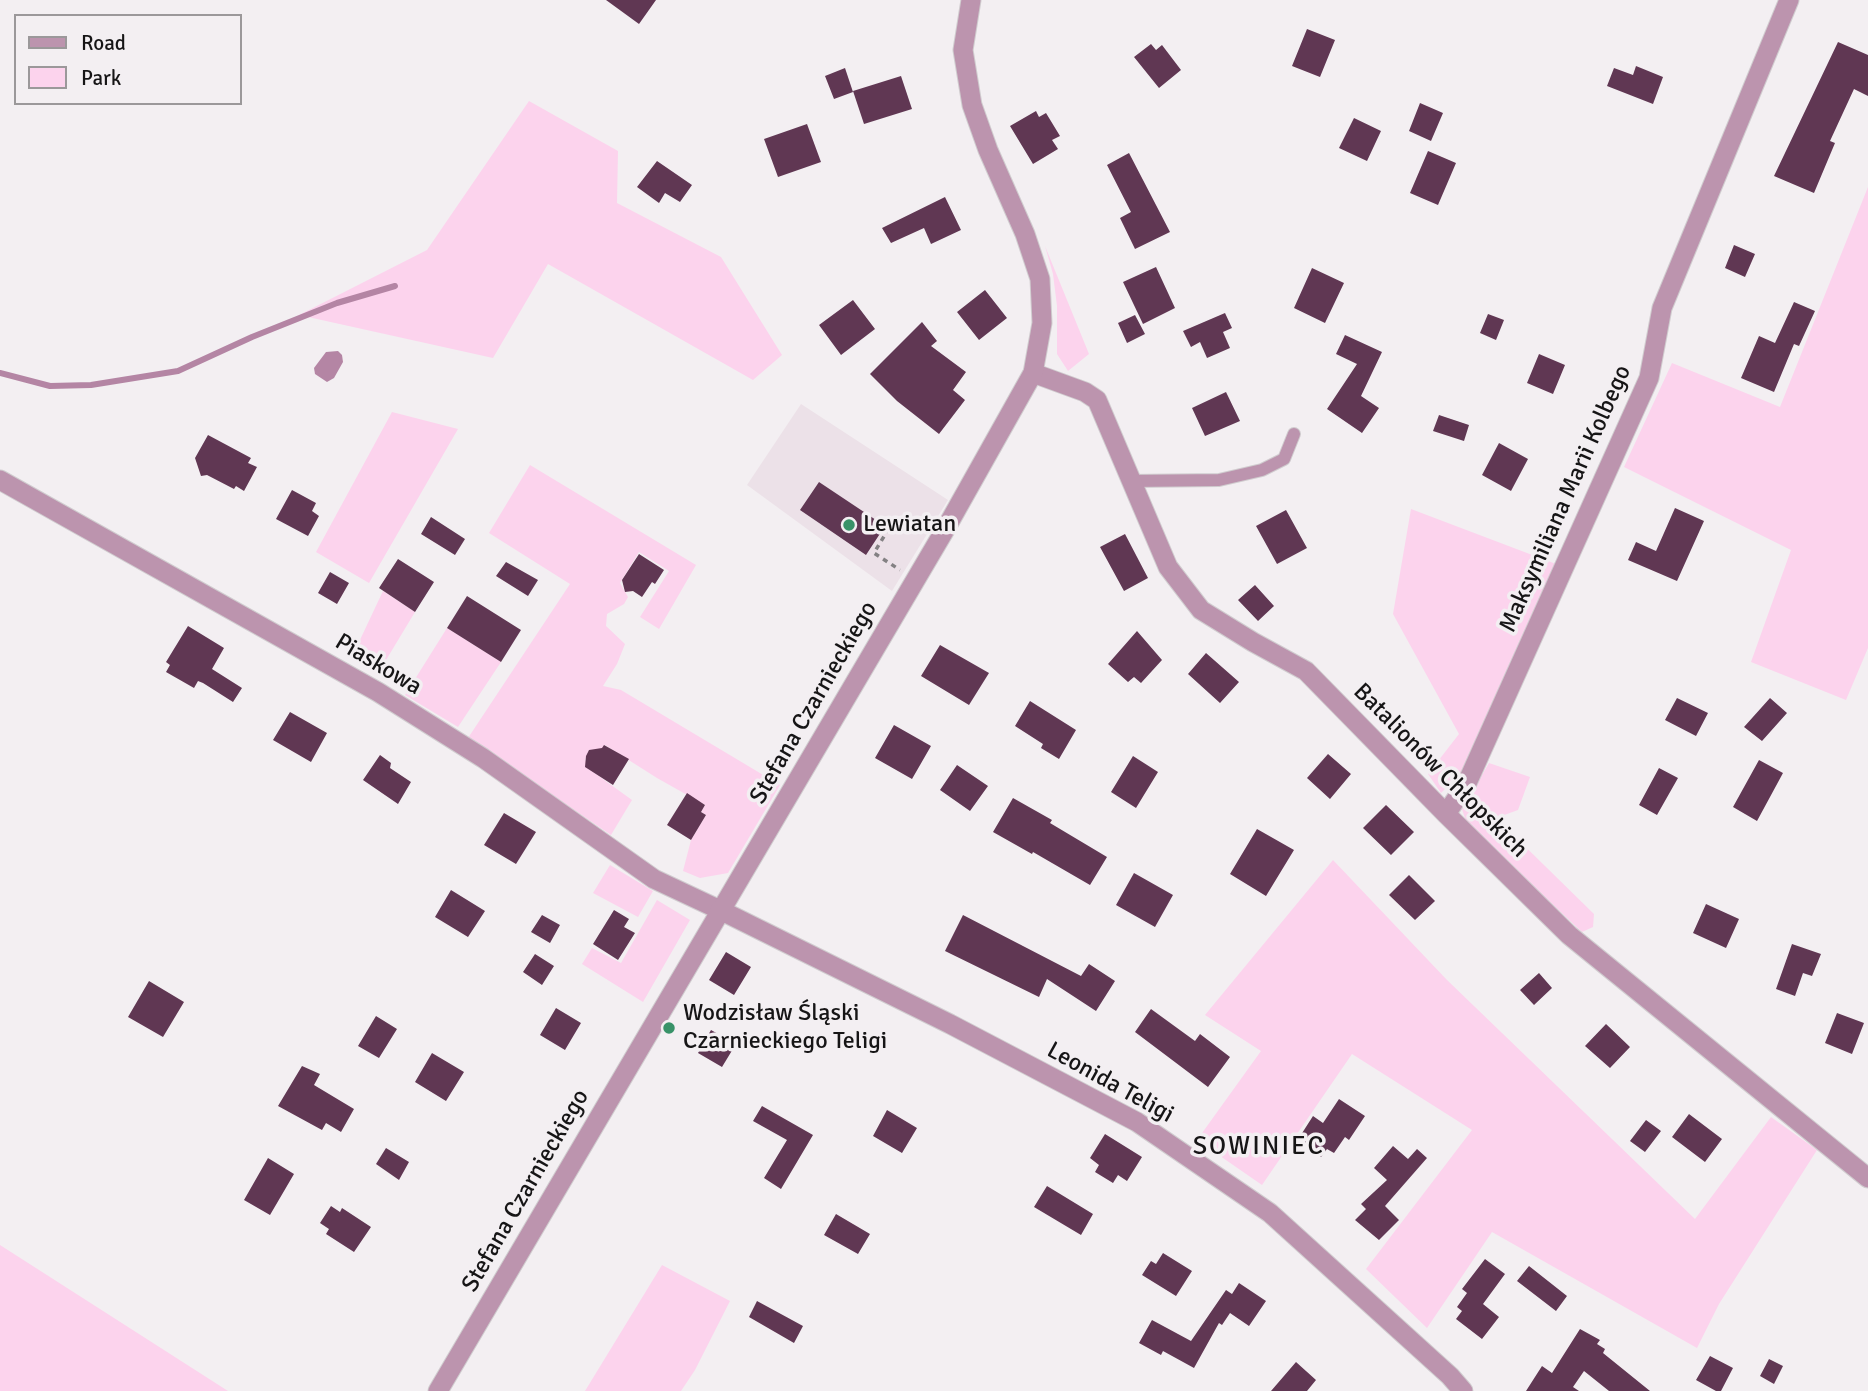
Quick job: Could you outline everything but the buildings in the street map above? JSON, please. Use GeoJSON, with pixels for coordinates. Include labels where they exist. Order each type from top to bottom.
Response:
{"type":"FeatureCollection","features":[{"type":"Feature","properties":{"kind":"street","name":"Stefana Czarnieckiego"},"geometry":{"type":"LineString","coordinates":[[438,1391],[946,528],[1032,373],[1042,323],[1040,279],[1026,234],[988,150],[972,105],[963,50],[971,0]]}},
{"type":"Feature","properties":{"kind":"street","name":"Maksymiliana Marii Kolbego"},"geometry":{"type":"LineString","coordinates":[[1446,814],[1467,783],[1649,378],[1662,308],[1788,0]]}},
{"type":"Feature","properties":{"kind":"street","name":"Batalionów Chłopskich"},"geometry":{"type":"LineString","coordinates":[[1032,373],[1085,392],[1097,400],[1168,567],[1201,610],[1307,671],[1569,935],[1868,1178]]}},
{"type":"Feature","properties":{"kind":"street","name":"Piaskowa"},"geometry":{"type":"LineString","coordinates":[[0,480],[378,692],[483,758],[654,879],[720,910]]}},
{"type":"Feature","properties":{"kind":"street","name":"Leonida Teligi"},"geometry":{"type":"LineString","coordinates":[[720,910],[950,1024],[1137,1122],[1270,1213],[1450,1376],[1463,1391]]}},
{"type":"Feature","properties":{"kind":"lane"},"geometry":{"type":"LineString","coordinates":[[1130,481],[1219,481],[1262,470],[1284,459],[1294,435]]}},
{"type":"Feature","properties":{"kind":"path"},"geometry":{"type":"LineString","coordinates":[[890,528],[874,553],[905,573]]}},
{"type":"Feature","properties":{"kind":"shaded area"},"geometry":{"type":"Polygon","coordinates":[[[338,351],[343,362],[334,378],[327,382],[315,374],[314,368],[326,352],[338,351]]]}},
{"type":"Feature","properties":{"kind":"shaded area"},"geometry":{"type":"Polygon","coordinates":[[[801,404],[948,500],[892,591],[747,485],[801,404]]]}},
{"type":"Feature","properties":{"kind":"green space"},"geometry":{"type":"Polygon","coordinates":[[[529,101],[618,151],[617,203],[721,257],[782,355],[753,380],[548,264],[493,358],[299,315],[427,250],[529,101]]]}},
{"type":"Feature","properties":{"kind":"green space"},"geometry":{"type":"Polygon","coordinates":[[[1868,187],[1868,648],[1846,700],[1751,662],[1791,550],[1624,467],[1672,363],[1780,407],[1868,187]]]}},
{"type":"Feature","properties":{"kind":"green space"},"geometry":{"type":"Polygon","coordinates":[[[1045,246],[1089,354],[1068,371],[1057,354],[1057,306],[1053,274],[1045,246]]]}},
{"type":"Feature","properties":{"kind":"green space"},"geometry":{"type":"Polygon","coordinates":[[[392,412],[458,429],[369,583],[316,552],[392,412]]]}},
{"type":"Feature","properties":{"kind":"green space"},"geometry":{"type":"Polygon","coordinates":[[[530,465],[696,565],[659,629],[640,617],[669,571],[639,552],[620,583],[628,597],[624,604],[607,614],[606,626],[625,644],[617,664],[603,686],[621,690],[780,785],[728,873],[700,878],[683,871],[691,840],[706,815],[701,812],[705,805],[605,745],[600,752],[589,750],[585,760],[592,764],[589,769],[632,800],[611,835],[468,738],[570,584],[489,533],[530,465]]]}},
{"type":"Feature","properties":{"kind":"green space"},"geometry":{"type":"Polygon","coordinates":[[[1411,509],[1556,564],[1463,771],[1441,793],[1428,774],[1459,734],[1393,614],[1411,509]]]}},
{"type":"Feature","properties":{"kind":"green space"},"geometry":{"type":"Polygon","coordinates":[[[383,591],[415,612],[377,675],[351,659],[383,591]]]}},
{"type":"Feature","properties":{"kind":"green space"},"geometry":{"type":"Polygon","coordinates":[[[447,628],[501,662],[458,727],[405,695],[447,628]]]}},
{"type":"Feature","properties":{"kind":"green space"},"geometry":{"type":"Polygon","coordinates":[[[1489,763],[1530,777],[1518,810],[1496,818],[1594,914],[1593,927],[1582,932],[1467,825],[1462,809],[1489,763]]]}},
{"type":"Feature","properties":{"kind":"green space"},"geometry":{"type":"Polygon","coordinates":[[[1333,860],[1447,980],[1695,1219],[1771,1117],[1817,1150],[1719,1304],[1697,1348],[1492,1232],[1427,1328],[1366,1269],[1472,1130],[1352,1054],[1262,1185],[1197,1140],[1261,1051],[1205,1015],[1333,860]]]}},
{"type":"Feature","properties":{"kind":"green space"},"geometry":{"type":"Polygon","coordinates":[[[610,865],[653,891],[638,917],[593,893],[610,865]]]}},
{"type":"Feature","properties":{"kind":"green space"},"geometry":{"type":"Polygon","coordinates":[[[657,900],[690,920],[643,1002],[582,964],[592,948],[621,963],[657,900]]]}},
{"type":"Feature","properties":{"kind":"green space"},"geometry":{"type":"Polygon","coordinates":[[[0,1245],[228,1391],[0,1391],[0,1245]]]}},
{"type":"Feature","properties":{"kind":"green space"},"geometry":{"type":"Polygon","coordinates":[[[662,1265],[730,1301],[695,1370],[681,1391],[585,1391],[662,1265]]]}},
{"type":"Feature","properties":{"kind":"waterway"},"geometry":{"type":"LineString","coordinates":[[0,373],[50,386],[91,385],[178,371],[252,337],[337,303],[395,286]]}},
{"type":"Feature","properties":{"kind":"place","name":"Lewiatan"},"geometry":{"type":"Point","coordinates":[849,525]}},
{"type":"Feature","properties":{"kind":"place","name":"Wodzisław Śląski Czarnieckiego Teligi"},"geometry":{"type":"Point","coordinates":[669,1028]}},
{"type":"Feature","properties":{"kind":"district","name":"SOWINIEC"},"geometry":{"type":"Point","coordinates":[1259,1147]}}]}
